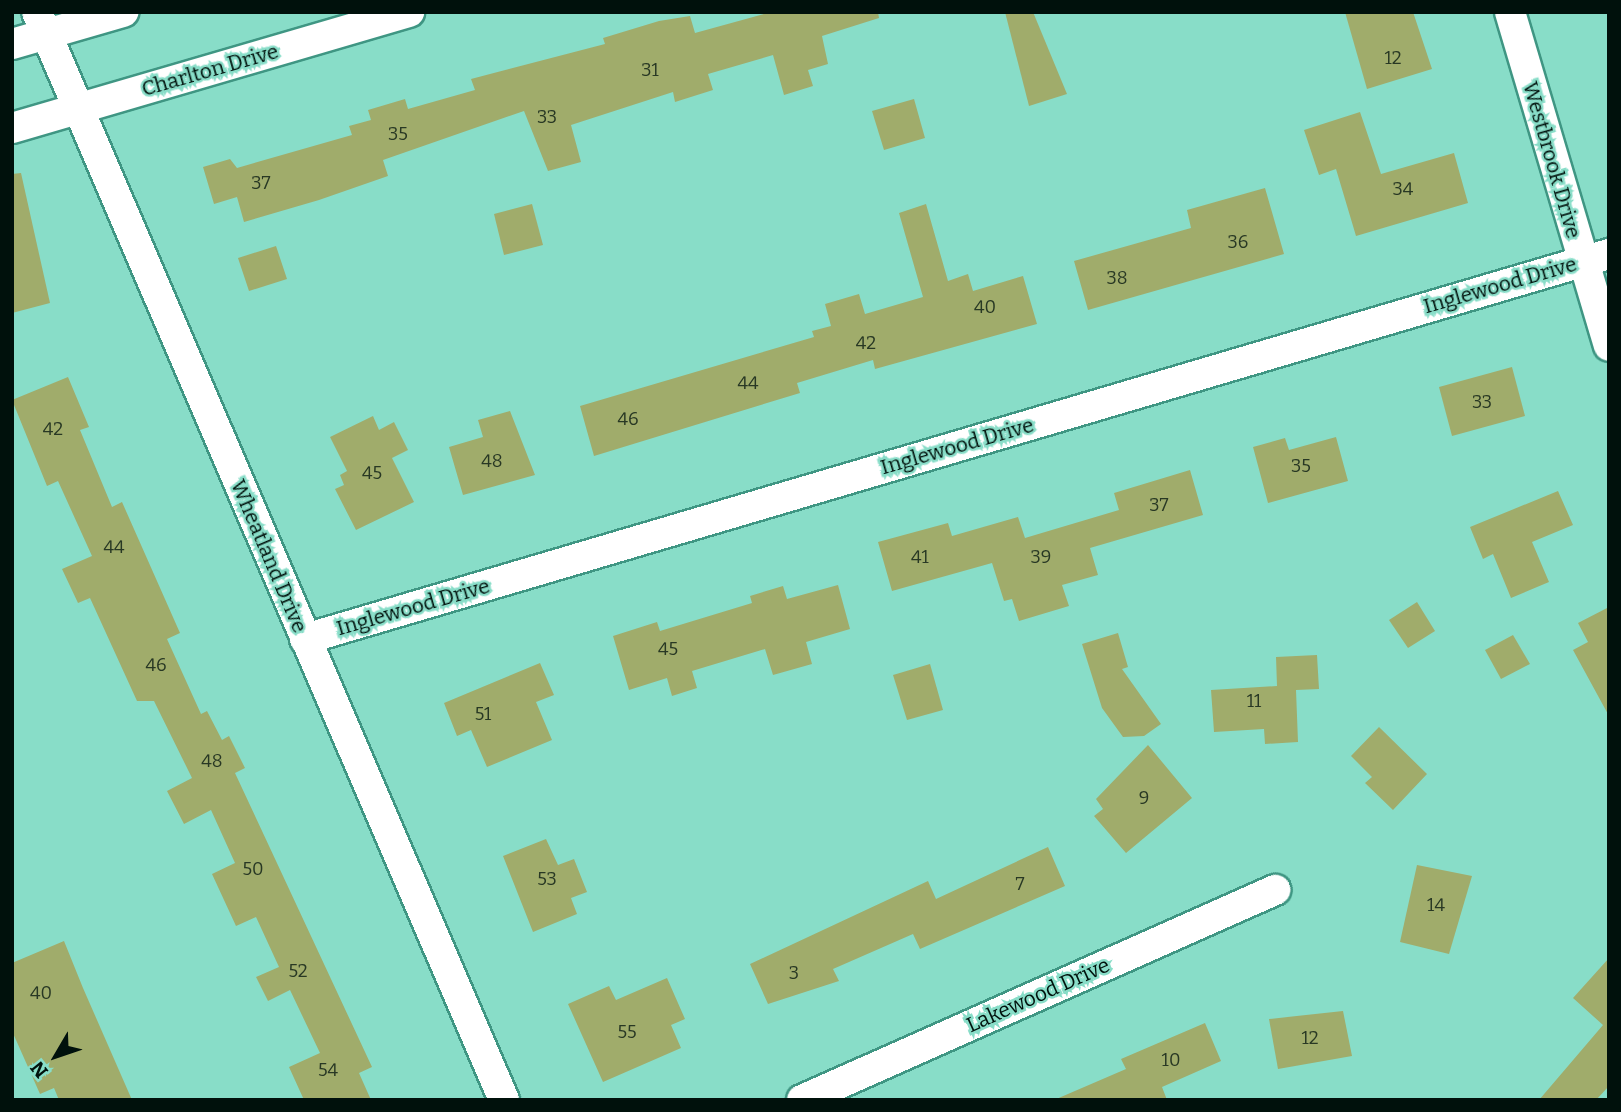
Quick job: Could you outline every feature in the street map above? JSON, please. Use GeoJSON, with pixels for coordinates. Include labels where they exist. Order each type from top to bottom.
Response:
{"type":"FeatureCollection","features":[{"type":"Feature","properties":{"kind":"street"},"geometry":{"type":"LineString","coordinates":[[12,44],[42,23],[123,12]]}},
{"type":"Feature","properties":{"kind":"street","name":"Charlton Drive"},"geometry":{"type":"LineString","coordinates":[[12,128],[409,12]]}},
{"type":"Feature","properties":{"kind":"street","name":"Westbrook Drive"},"geometry":{"type":"LineString","coordinates":[[1510,12],[1595,258],[1609,346]]}},
{"type":"Feature","properties":{"kind":"street","name":"Wheatland Drive"},"geometry":{"type":"LineString","coordinates":[[42,23],[504,1100]]}},
{"type":"Feature","properties":{"kind":"street","name":"Inglewood Drive"},"geometry":{"type":"LineString","coordinates":[[305,639],[1595,258]]}},
{"type":"Feature","properties":{"kind":"street","name":"Lakewood Drive"},"geometry":{"type":"LineString","coordinates":[[802,1100],[1275,890]]}},
{"type":"Feature","properties":{"kind":"building"},"geometry":{"type":"Polygon","coordinates":[[[771,12],[878,12],[879,18],[822,36],[828,64],[808,70],[813,86],[784,95],[773,55],[708,74],[713,90],[675,102],[673,92],[571,125],[581,162],[548,171],[524,111],[383,160],[388,176],[319,200],[244,222],[237,197],[214,204],[203,167],[230,159],[237,168],[352,135],[349,126],[371,120],[368,110],[405,99],[408,109],[475,90],[471,79],[605,44],[603,38],[659,21],[690,16],[695,33],[771,12]]]}},
{"type":"Feature","properties":{"kind":"building"},"geometry":{"type":"Polygon","coordinates":[[[1005,12],[1033,12],[1067,94],[1029,106],[1005,12]]]}},
{"type":"Feature","properties":{"kind":"building"},"geometry":{"type":"Polygon","coordinates":[[[1345,12],[1413,12],[1432,69],[1367,89],[1345,12]]]}},
{"type":"Feature","properties":{"kind":"building"},"geometry":{"type":"Polygon","coordinates":[[[914,99],[925,138],[884,150],[872,111],[914,99]]]}},
{"type":"Feature","properties":{"kind":"building"},"geometry":{"type":"Polygon","coordinates":[[[1360,112],[1381,174],[1454,153],[1468,203],[1356,236],[1336,169],[1319,175],[1304,130],[1360,112]]]}},
{"type":"Feature","properties":{"kind":"building"},"geometry":{"type":"Polygon","coordinates":[[[21,173],[50,303],[12,313],[12,174],[21,173]]]}},
{"type":"Feature","properties":{"kind":"building"},"geometry":{"type":"Polygon","coordinates":[[[1265,188],[1284,254],[1088,310],[1074,261],[1191,228],[1187,210],[1265,188]]]}},
{"type":"Feature","properties":{"kind":"building"},"geometry":{"type":"Polygon","coordinates":[[[532,204],[543,245],[504,255],[494,214],[532,204]]]}},
{"type":"Feature","properties":{"kind":"building"},"geometry":{"type":"Polygon","coordinates":[[[926,204],[948,281],[968,274],[973,291],[1023,276],[1037,324],[875,369],[873,360],[797,383],[800,393],[594,456],[580,406],[814,337],[812,331],[831,326],[825,304],[859,294],[865,314],[923,297],[899,213],[926,204]]]}},
{"type":"Feature","properties":{"kind":"building"},"geometry":{"type":"Polygon","coordinates":[[[276,246],[287,279],[249,291],[238,258],[276,246]]]}},
{"type":"Feature","properties":{"kind":"building"},"geometry":{"type":"Polygon","coordinates":[[[1512,367],[1525,416],[1452,436],[1439,387],[1512,367]]]}},
{"type":"Feature","properties":{"kind":"building"},"geometry":{"type":"Polygon","coordinates":[[[68,377],[89,427],[80,430],[112,507],[122,502],[180,633],[167,639],[201,714],[207,711],[222,740],[229,736],[245,768],[235,773],[372,1067],[359,1073],[371,1100],[304,1100],[289,1067],[320,1053],[290,990],[268,1001],[256,977],[279,967],[256,917],[236,926],[212,874],[235,863],[211,810],[184,824],[167,791],[192,778],[154,701],[137,701],[90,598],[78,603],[62,569],[92,556],[58,481],[47,486],[12,400],[68,377]]]}},
{"type":"Feature","properties":{"kind":"building"},"geometry":{"type":"Polygon","coordinates":[[[510,411],[535,475],[463,495],[449,447],[483,437],[478,420],[510,411]]]}},
{"type":"Feature","properties":{"kind":"building"},"geometry":{"type":"Polygon","coordinates":[[[373,416],[379,430],[394,422],[408,450],[392,458],[414,502],[356,530],[335,489],[344,485],[340,475],[347,471],[330,437],[373,416]]]}},
{"type":"Feature","properties":{"kind":"building"},"geometry":{"type":"Polygon","coordinates":[[[1336,437],[1348,481],[1268,503],[1253,447],[1285,438],[1289,450],[1336,437]]]}},
{"type":"Feature","properties":{"kind":"building"},"geometry":{"type":"Polygon","coordinates":[[[1190,470],[1203,515],[1090,548],[1098,575],[1062,585],[1069,606],[1019,621],[1012,599],[1004,601],[992,563],[892,591],[878,542],[948,523],[952,536],[1018,517],[1025,538],[1119,510],[1114,493],[1190,470]]]}},
{"type":"Feature","properties":{"kind":"building"},"geometry":{"type":"Polygon","coordinates":[[[1558,491],[1573,525],[1532,542],[1549,582],[1511,598],[1493,554],[1483,559],[1470,527],[1558,491]]]}},
{"type":"Feature","properties":{"kind":"building"},"geometry":{"type":"Polygon","coordinates":[[[838,585],[850,629],[806,642],[812,664],[773,675],[765,649],[692,671],[697,688],[672,696],[667,678],[629,690],[613,636],[657,622],[660,631],[752,603],[750,596],[783,586],[787,599],[838,585]]]}},
{"type":"Feature","properties":{"kind":"building"},"geometry":{"type":"Polygon","coordinates":[[[1417,602],[1435,631],[1408,648],[1389,620],[1417,602]]]}},
{"type":"Feature","properties":{"kind":"building"},"geometry":{"type":"Polygon","coordinates":[[[1609,607],[1609,716],[1573,650],[1588,642],[1578,623],[1609,607]]]}},
{"type":"Feature","properties":{"kind":"building"},"geometry":{"type":"Polygon","coordinates":[[[1118,633],[1128,667],[1122,669],[1161,724],[1144,736],[1123,737],[1102,708],[1082,644],[1118,633]]]}},
{"type":"Feature","properties":{"kind":"building"},"geometry":{"type":"Polygon","coordinates":[[[1513,635],[1530,664],[1501,679],[1485,650],[1513,635]]]}},
{"type":"Feature","properties":{"kind":"building"},"geometry":{"type":"Polygon","coordinates":[[[1317,655],[1319,689],[1296,690],[1298,742],[1265,744],[1264,729],[1214,732],[1211,690],[1277,686],[1276,657],[1317,655]]]}},
{"type":"Feature","properties":{"kind":"building"},"geometry":{"type":"Polygon","coordinates":[[[540,663],[554,695],[536,702],[552,740],[487,767],[471,730],[457,736],[444,703],[540,663]]]}},
{"type":"Feature","properties":{"kind":"building"},"geometry":{"type":"Polygon","coordinates":[[[930,664],[943,710],[907,720],[893,675],[930,664]]]}},
{"type":"Feature","properties":{"kind":"building"},"geometry":{"type":"Polygon","coordinates":[[[1379,727],[1427,774],[1393,810],[1365,783],[1372,777],[1351,756],[1379,727]]]}},
{"type":"Feature","properties":{"kind":"building"},"geometry":{"type":"Polygon","coordinates":[[[1148,745],[1192,798],[1126,853],[1094,816],[1103,809],[1096,799],[1148,745]]]}},
{"type":"Feature","properties":{"kind":"building"},"geometry":{"type":"Polygon","coordinates":[[[546,839],[558,865],[574,859],[587,892],[571,898],[577,914],[533,932],[503,856],[546,839]]]}},
{"type":"Feature","properties":{"kind":"building"},"geometry":{"type":"Polygon","coordinates":[[[1048,847],[1065,886],[920,949],[913,934],[833,969],[839,981],[768,1004],[750,964],[928,881],[936,899],[1048,847]]]}},
{"type":"Feature","properties":{"kind":"building"},"geometry":{"type":"Polygon","coordinates":[[[1417,865],[1472,876],[1449,954],[1400,942],[1417,865]]]}},
{"type":"Feature","properties":{"kind":"building"},"geometry":{"type":"Polygon","coordinates":[[[64,941],[132,1100],[59,1100],[54,1088],[40,1094],[12,1031],[12,963],[64,941]]]}},
{"type":"Feature","properties":{"kind":"building"},"geometry":{"type":"Polygon","coordinates":[[[1609,958],[1609,1086],[1596,1100],[1539,1100],[1603,1025],[1573,998],[1609,958]]]}},
{"type":"Feature","properties":{"kind":"building"},"geometry":{"type":"Polygon","coordinates":[[[667,978],[685,1019],[671,1025],[681,1048],[603,1082],[568,1004],[609,986],[616,1000],[667,978]]]}},
{"type":"Feature","properties":{"kind":"building"},"geometry":{"type":"Polygon","coordinates":[[[1343,1011],[1352,1056],[1278,1069],[1269,1019],[1343,1011]]]}},
{"type":"Feature","properties":{"kind":"building"},"geometry":{"type":"Polygon","coordinates":[[[1205,1023],[1221,1061],[1162,1087],[1167,1100],[1054,1100],[1126,1069],[1121,1059],[1205,1023]]]}}]}
